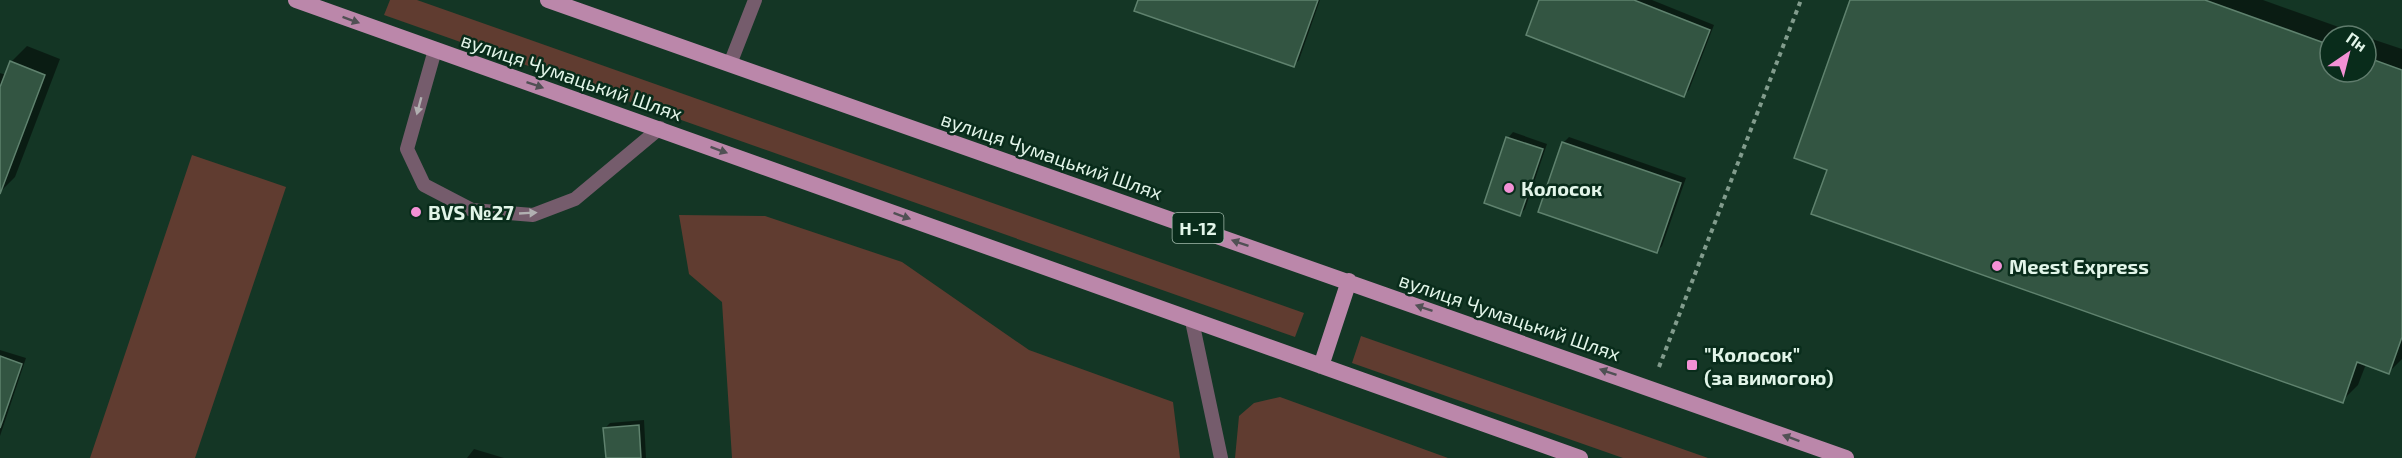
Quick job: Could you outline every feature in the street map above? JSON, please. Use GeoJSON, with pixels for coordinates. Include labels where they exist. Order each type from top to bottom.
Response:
{"type":"FeatureCollection","features":[{"type":"Feature","properties":{"kind":"main road","name":"вулиця Чумацький Шлях"},"geometry":{"type":"LineString","coordinates":[[296,0],[1580,458]]}},
{"type":"Feature","properties":{"kind":"main road","name":"вулиця Чумацький Шлях"},"geometry":{"type":"LineString","coordinates":[[548,0],[1846,458]]}},
{"type":"Feature","properties":{"kind":"main road"},"geometry":{"type":"LineString","coordinates":[[1321,366],[1349,282]]}},
{"type":"Feature","properties":{"kind":"lane"},"geometry":{"type":"LineString","coordinates":[[730,64],[755,0]]}},
{"type":"Feature","properties":{"kind":"lane"},"geometry":{"type":"LineString","coordinates":[[435,50],[407,149],[424,185],[472,210],[533,215],[575,199],[660,128]]}},
{"type":"Feature","properties":{"kind":"lane"},"geometry":{"type":"LineString","coordinates":[[1192,321],[1221,458]]}},
{"type":"Feature","properties":{"kind":"path"},"geometry":{"type":"LineString","coordinates":[[1652,388],[1801,0]]}},
{"type":"Feature","properties":{"kind":"shaded area"},"geometry":{"type":"Polygon","coordinates":[[[390,0],[417,0],[1304,313],[1295,337],[384,15],[390,0]]]}},
{"type":"Feature","properties":{"kind":"shaded area"},"geometry":{"type":"Polygon","coordinates":[[[192,155],[286,187],[195,458],[90,458],[192,155]]]}},
{"type":"Feature","properties":{"kind":"shaded area"},"geometry":{"type":"Polygon","coordinates":[[[679,215],[765,216],[902,262],[1029,350],[1173,402],[1180,458],[732,458],[722,302],[689,274],[679,215]]]}},
{"type":"Feature","properties":{"kind":"shaded area"},"geometry":{"type":"Polygon","coordinates":[[[1361,336],[1708,458],[1623,458],[1352,363],[1361,336]]]}},
{"type":"Feature","properties":{"kind":"shaded area"},"geometry":{"type":"Polygon","coordinates":[[[1280,397],[1448,458],[1235,458],[1239,416],[1254,403],[1280,397]]]}},
{"type":"Feature","properties":{"kind":"building"},"geometry":{"type":"Polygon","coordinates":[[[1138,0],[1318,0],[1294,67],[1134,11],[1138,0]]]}},
{"type":"Feature","properties":{"kind":"building"},"geometry":{"type":"Polygon","coordinates":[[[1539,0],[1634,0],[1710,30],[1684,97],[1526,35],[1539,0]]]}},
{"type":"Feature","properties":{"kind":"building"},"geometry":{"type":"Polygon","coordinates":[[[1850,0],[2205,0],[2318,41],[2318,84],[2378,84],[2378,61],[2402,70],[2402,337],[2389,374],[2357,362],[2343,403],[1811,214],[1827,170],[1794,158],[1850,0]]]}},
{"type":"Feature","properties":{"kind":"building"},"geometry":{"type":"Polygon","coordinates":[[[10,61],[45,75],[0,194],[0,87],[10,61]]]}},
{"type":"Feature","properties":{"kind":"building"},"geometry":{"type":"Polygon","coordinates":[[[1506,137],[1543,149],[1520,216],[1484,203],[1506,137]]]}},
{"type":"Feature","properties":{"kind":"building"},"geometry":{"type":"Polygon","coordinates":[[[1562,142],[1681,183],[1657,253],[1538,212],[1562,142]]]}},
{"type":"Feature","properties":{"kind":"building"},"geometry":{"type":"Polygon","coordinates":[[[0,356],[22,364],[0,428],[0,356]]]}},
{"type":"Feature","properties":{"kind":"building"},"geometry":{"type":"Polygon","coordinates":[[[639,425],[641,458],[606,458],[603,428],[639,425]]]}},
{"type":"Feature","properties":{"kind":"place","name":"Колосок"},"geometry":{"type":"Point","coordinates":[1509,188]}},
{"type":"Feature","properties":{"kind":"place","name":"BVS №27"},"geometry":{"type":"Point","coordinates":[416,212]}},
{"type":"Feature","properties":{"kind":"place","name":"Meest Express"},"geometry":{"type":"Point","coordinates":[1997,266]}},
{"type":"Feature","properties":{"kind":"place","name":"\"Колосок\" (за вимогою)"},"geometry":{"type":"Point","coordinates":[1692,365]}}]}
